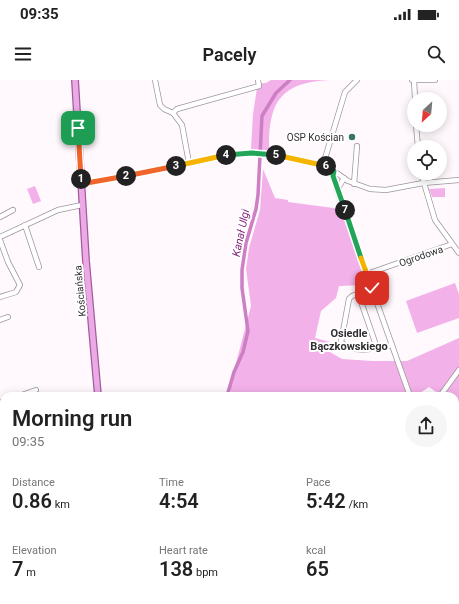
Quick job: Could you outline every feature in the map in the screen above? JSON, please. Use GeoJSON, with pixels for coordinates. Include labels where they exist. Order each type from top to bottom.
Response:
{"type":"FeatureCollection","features":[{"type":"Feature","properties":{"kind":"main road","name":"Kościańska"},"geometry":{"type":"LineString","coordinates":[[75,80],[82,205],[98,392]]}},
{"type":"Feature","properties":{"kind":"street"},"geometry":{"type":"LineString","coordinates":[[155,80],[160,105],[164,109],[173,113],[182,125],[189,163]]}},
{"type":"Feature","properties":{"kind":"street"},"geometry":{"type":"LineString","coordinates":[[173,113],[177,109],[259,86],[258,80]]}},
{"type":"Feature","properties":{"kind":"street"},"geometry":{"type":"LineString","coordinates":[[323,164],[345,92],[357,80]]}},
{"type":"Feature","properties":{"kind":"street"},"geometry":{"type":"LineString","coordinates":[[414,92],[413,80],[435,80]]}},
{"type":"Feature","properties":{"kind":"street"},"geometry":{"type":"LineString","coordinates":[[354,184],[357,146]]}},
{"type":"Feature","properties":{"kind":"street"},"geometry":{"type":"LineString","coordinates":[[81,184],[231,154],[253,153],[323,164],[354,184],[379,190],[423,183],[459,180]]}},
{"type":"Feature","properties":{"kind":"street"},"geometry":{"type":"LineString","coordinates":[[334,171],[333,176],[337,190],[409,392]]}},
{"type":"Feature","properties":{"kind":"street"},"geometry":{"type":"LineString","coordinates":[[337,190],[344,178]]}},
{"type":"Feature","properties":{"kind":"street"},"geometry":{"type":"LineString","coordinates":[[422,180],[435,220],[459,253]]}},
{"type":"Feature","properties":{"kind":"street"},"geometry":{"type":"LineString","coordinates":[[0,297],[16,292],[20,288],[20,283],[8,262],[0,238],[58,210],[82,205]]}},
{"type":"Feature","properties":{"kind":"street"},"geometry":{"type":"LineString","coordinates":[[0,216],[13,210]]}},
{"type":"Feature","properties":{"kind":"street"},"geometry":{"type":"LineString","coordinates":[[25,225],[39,268]]}},
{"type":"Feature","properties":{"kind":"street","name":"Ogrodowa"},"geometry":{"type":"LineString","coordinates":[[367,274],[452,244]]}},
{"type":"Feature","properties":{"kind":"street"},"geometry":{"type":"LineString","coordinates":[[372,288],[352,296],[349,299],[342,342],[349,348],[377,348],[392,344]]}},
{"type":"Feature","properties":{"kind":"street"},"geometry":{"type":"LineString","coordinates":[[358,294],[377,348]]}},
{"type":"Feature","properties":{"kind":"street"},"geometry":{"type":"LineString","coordinates":[[0,320],[8,317]]}},
{"type":"Feature","properties":{"kind":"street"},"geometry":{"type":"LineString","coordinates":[[443,392],[459,370]]}},
{"type":"Feature","properties":{"kind":"street"},"geometry":{"type":"LineString","coordinates":[[30,392],[36,390]]}},
{"type":"Feature","properties":{"kind":"shaded area"},"geometry":{"type":"Polygon","coordinates":[[[271,80],[331,80],[300,85],[289,90],[280,98],[271,120],[269,151],[251,149],[253,114],[257,88],[263,83],[271,80]]]}},
{"type":"Feature","properties":{"kind":"shaded area"},"geometry":{"type":"Polygon","coordinates":[[[263,169],[275,198],[288,200],[288,202],[341,209],[367,285],[339,286],[336,298],[321,311],[315,338],[330,342],[328,351],[342,359],[407,361],[459,338],[459,392],[436,392],[429,387],[422,392],[231,392],[230,386],[251,306],[246,269],[249,248],[260,210],[263,169]]]}},
{"type":"Feature","properties":{"kind":"shaded area"},"geometry":{"type":"Polygon","coordinates":[[[35,186],[41,201],[33,204],[27,189],[35,186]]]}},
{"type":"Feature","properties":{"kind":"shaded area"},"geometry":{"type":"Polygon","coordinates":[[[445,188],[445,197],[432,197],[429,189],[445,188]]]}},
{"type":"Feature","properties":{"kind":"shaded area"},"geometry":{"type":"Polygon","coordinates":[[[455,283],[459,294],[459,318],[417,333],[406,301],[455,283]]]}},
{"type":"Feature","properties":{"kind":"waterway","name":"Kanał Ulgi"},"geometry":{"type":"LineString","coordinates":[[228,392],[234,372],[243,352],[248,331],[242,288],[242,270],[246,243],[256,209],[258,195],[262,116],[276,93],[290,80]]}},
{"type":"Feature","properties":{"kind":"place","name":"OSP Kościan"},"geometry":{"type":"Point","coordinates":[352,137]}},
{"type":"Feature","properties":{"kind":"district","name":"Osiedle Bączkowskiego"},"geometry":{"type":"Point","coordinates":[349,339]}},
{"type":"Feature","properties":{"kind":"route"},"geometry":{"type":"LineString","coordinates":[[78,128],[81,184],[240,153],[268,154],[327,166],[334,171],[333,176],[337,190],[372,288]]}}]}
